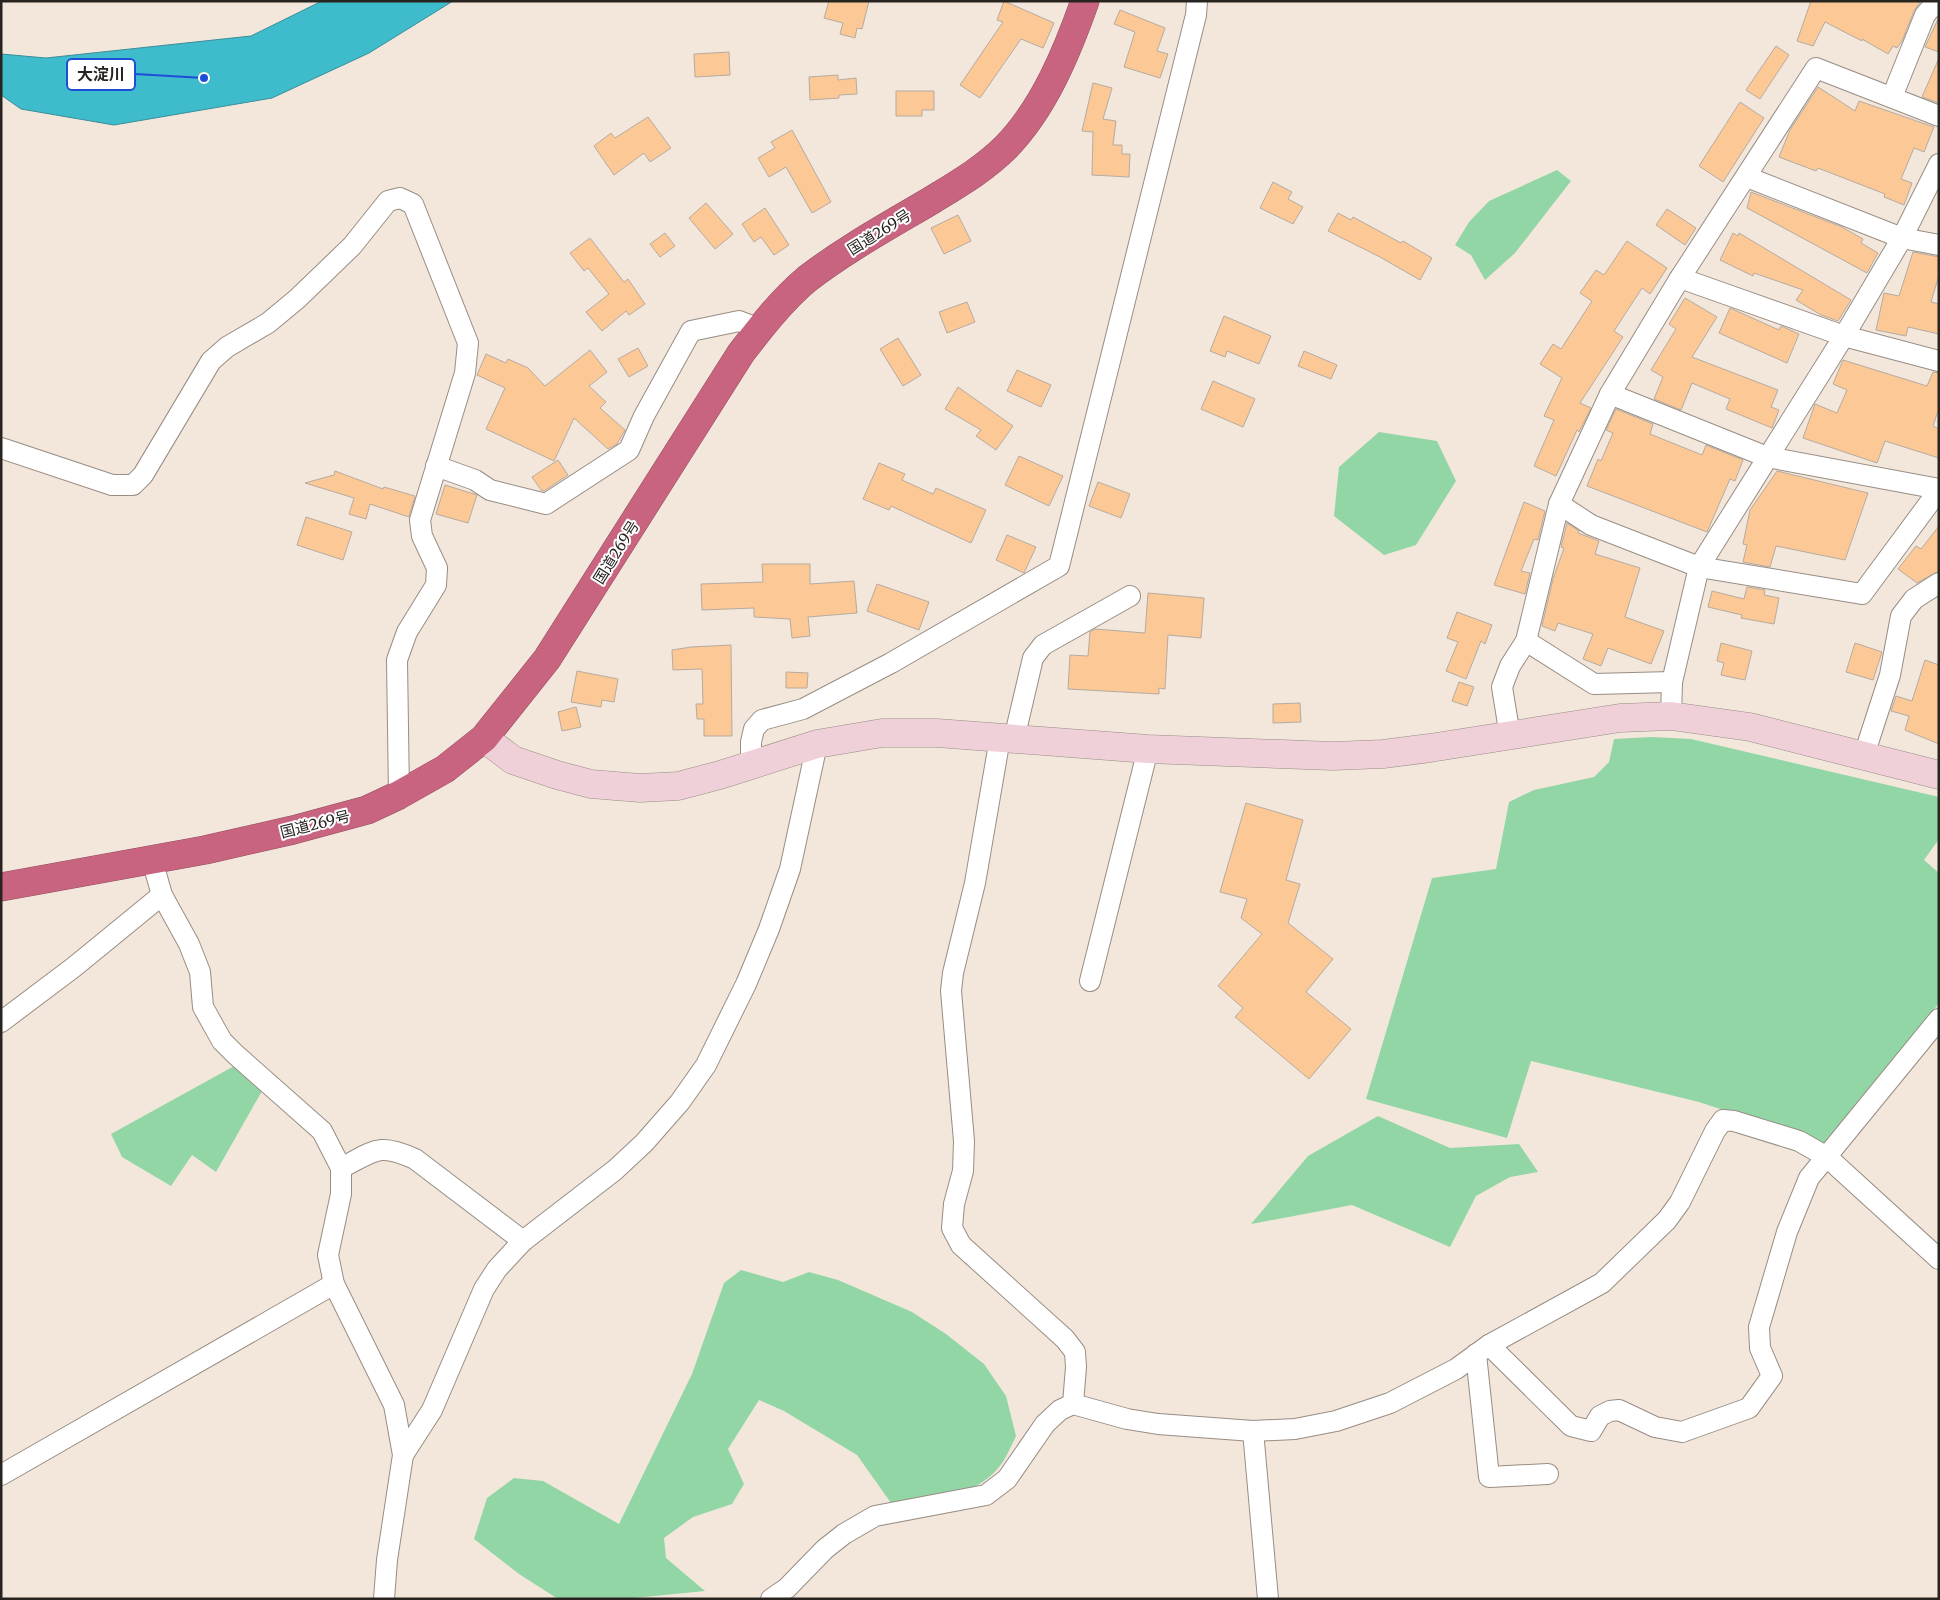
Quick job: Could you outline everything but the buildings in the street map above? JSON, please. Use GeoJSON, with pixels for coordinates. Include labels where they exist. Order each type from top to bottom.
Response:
{"type":"FeatureCollection","features":[{"type":"Feature","properties":{"kind":"highway","name":"国道269号"},"geometry":{"type":"LineString","coordinates":[[1,887],[152,860],[293,830],[367,810],[399,795],[445,769],[484,738],[547,659],[741,353],[760,329],[806,280],[850,250],[978,172],[1007,146],[1033,112],[1055,75],[1085,1]]}},
{"type":"Feature","properties":{"kind":"street"},"geometry":{"type":"LineString","coordinates":[[751,765],[751,742],[754,729],[762,720],[803,709],[882,668],[1059,566],[1196,15],[1197,1]]}},
{"type":"Feature","properties":{"kind":"street"},"geometry":{"type":"LineString","coordinates":[[1892,96],[1925,15],[1937,1]]}},
{"type":"Feature","properties":{"kind":"street"},"geometry":{"type":"LineString","coordinates":[[1510,736],[1502,687],[1510,666],[1526,641],[1559,504],[1610,394],[1680,278],[1816,68],[1892,96],[1939,116]]}},
{"type":"Feature","properties":{"kind":"street"},"geometry":{"type":"LineString","coordinates":[[1671,716],[1672,682],[1699,567],[1844,336],[1902,238],[1939,164]]}},
{"type":"Feature","properties":{"kind":"street"},"geometry":{"type":"LineString","coordinates":[[1747,177],[1902,238],[1939,245]]}},
{"type":"Feature","properties":{"kind":"street"},"geometry":{"type":"LineString","coordinates":[[1,448],[112,485],[133,485],[143,475],[211,361],[227,347],[268,323],[297,299],[352,246],[388,201],[400,198],[413,204],[468,343],[465,373],[420,520],[422,536],[437,568],[436,585],[407,632],[397,660],[399,795]]}},
{"type":"Feature","properties":{"kind":"street"},"geometry":{"type":"LineString","coordinates":[[1680,278],[1844,336],[1939,361]]}},
{"type":"Feature","properties":{"kind":"street"},"geometry":{"type":"LineString","coordinates":[[436,466],[475,480],[490,490],[546,504],[629,450],[644,416],[691,331],[740,321],[760,329]]}},
{"type":"Feature","properties":{"kind":"street"},"geometry":{"type":"LineString","coordinates":[[1559,504],[1591,525],[1699,567],[1862,594],[1939,490],[1767,457],[1610,394]]}},
{"type":"Feature","properties":{"kind":"street"},"geometry":{"type":"LineString","coordinates":[[1864,755],[1890,675],[1900,616],[1914,599],[1939,583]]}},
{"type":"Feature","properties":{"kind":"street"},"geometry":{"type":"LineString","coordinates":[[1073,1404],[1076,1367],[1075,1352],[1065,1339],[961,1245],[952,1228],[954,1204],[963,1171],[964,1140],[952,1011],[953,973],[1007,739],[1033,658],[1043,645],[1130,596]]}},
{"type":"Feature","properties":{"kind":"street"},"geometry":{"type":"LineString","coordinates":[[1526,641],[1594,684],[1672,682]]}},
{"type":"Feature","properties":{"kind":"street"},"geometry":{"type":"LineString","coordinates":[[484,738],[513,760],[591,784],[640,788],[678,786],[816,744],[882,733],[937,733],[1148,749],[1333,756],[1383,754],[1620,718],[1671,716],[1750,726],[1939,775]]}},
{"type":"Feature","properties":{"kind":"street"},"geometry":{"type":"LineString","coordinates":[[403,1455],[432,1410],[484,1289],[496,1269],[523,1241],[607,1176],[644,1144],[680,1102],[706,1065],[746,984],[769,929],[790,870],[816,744]]}},
{"type":"Feature","properties":{"kind":"street"},"geometry":{"type":"LineString","coordinates":[[1090,981],[1148,749]]}},
{"type":"Feature","properties":{"kind":"street"},"geometry":{"type":"LineString","coordinates":[[152,860],[162,895],[189,944],[200,972],[203,1007],[222,1041],[322,1131],[341,1168],[341,1194],[328,1255],[334,1284],[394,1405],[403,1455],[387,1560],[384,1599]]}},
{"type":"Feature","properties":{"kind":"street"},"geometry":{"type":"LineString","coordinates":[[1,1022],[74,967],[162,895]]}},
{"type":"Feature","properties":{"kind":"street"},"geometry":{"type":"LineString","coordinates":[[1483,1349],[1571,1426],[1581,1430],[1591,1431],[1600,1416],[1610,1411],[1630,1413],[1655,1427],[1682,1432],[1749,1408],[1772,1376],[1758,1339],[1759,1327],[1787,1232],[1809,1178],[1939,1019]]}},
{"type":"Feature","properties":{"kind":"street"},"geometry":{"type":"LineString","coordinates":[[771,1599],[787,1588],[825,1549],[844,1534],[875,1516],[986,1495],[1007,1479],[1045,1424],[1060,1410],[1073,1404],[1127,1419],[1158,1424],[1253,1431],[1295,1429],[1336,1421],[1390,1403],[1456,1368],[1483,1349],[1602,1283],[1667,1220],[1680,1202],[1715,1131],[1723,1120],[1734,1121],[1799,1141],[1827,1157],[1939,1259]]}},
{"type":"Feature","properties":{"kind":"street"},"geometry":{"type":"LineString","coordinates":[[341,1168],[381,1148],[398,1151],[415,1159],[523,1241]]}},
{"type":"Feature","properties":{"kind":"street"},"geometry":{"type":"LineString","coordinates":[[1,1475],[334,1284]]}},
{"type":"Feature","properties":{"kind":"street"},"geometry":{"type":"LineString","coordinates":[[1483,1349],[1489,1476],[1548,1474]]}},
{"type":"Feature","properties":{"kind":"street"},"geometry":{"type":"LineString","coordinates":[[1253,1431],[1268,1599]]}},
{"type":"Feature","properties":{"kind":"green space"},"geometry":{"type":"Polygon","coordinates":[[[1557,170],[1571,181],[1515,253],[1485,280],[1471,255],[1455,245],[1469,222],[1489,201],[1557,170]]]}},
{"type":"Feature","properties":{"kind":"green space"},"geometry":{"type":"Polygon","coordinates":[[[1379,432],[1437,441],[1456,481],[1416,545],[1384,555],[1334,516],[1339,467],[1379,432]]]}},
{"type":"Feature","properties":{"kind":"green space"},"geometry":{"type":"Polygon","coordinates":[[[1652,737],[1691,739],[1939,797],[1939,839],[1924,860],[1939,873],[1939,1003],[1835,1137],[1825,1144],[1699,1102],[1531,1061],[1507,1138],[1366,1099],[1432,878],[1496,869],[1509,802],[1534,790],[1594,777],[1609,762],[1614,739],[1652,737]]]}},
{"type":"Feature","properties":{"kind":"green space"},"geometry":{"type":"Polygon","coordinates":[[[236,1065],[262,1091],[216,1172],[192,1155],[171,1186],[122,1157],[111,1134],[236,1065]]]}},
{"type":"Feature","properties":{"kind":"green space"},"geometry":{"type":"Polygon","coordinates":[[[1378,1116],[1450,1148],[1519,1144],[1538,1172],[1510,1177],[1476,1196],[1450,1247],[1352,1205],[1251,1224],[1308,1156],[1378,1116]]]}},
{"type":"Feature","properties":{"kind":"green space"},"geometry":{"type":"Polygon","coordinates":[[[741,1270],[783,1282],[809,1272],[838,1280],[912,1312],[946,1334],[984,1364],[1006,1396],[1016,1436],[1002,1464],[989,1478],[977,1486],[950,1496],[891,1503],[857,1455],[784,1411],[759,1400],[728,1449],[744,1484],[732,1504],[693,1517],[664,1538],[666,1558],[705,1591],[624,1599],[558,1599],[519,1574],[474,1539],[487,1498],[514,1478],[543,1481],[619,1524],[692,1374],[724,1283],[741,1270]]]}},
{"type":"Feature","properties":{"kind":"water"},"geometry":{"type":"Polygon","coordinates":[[[322,1],[453,1],[369,53],[272,98],[114,125],[21,109],[1,95],[1,54],[46,58],[251,36],[322,1]]]}},
{"type":"Feature","properties":{"kind":"place","name":"大淀川"},"geometry":{"type":"Point","coordinates":[204,78]}}]}
